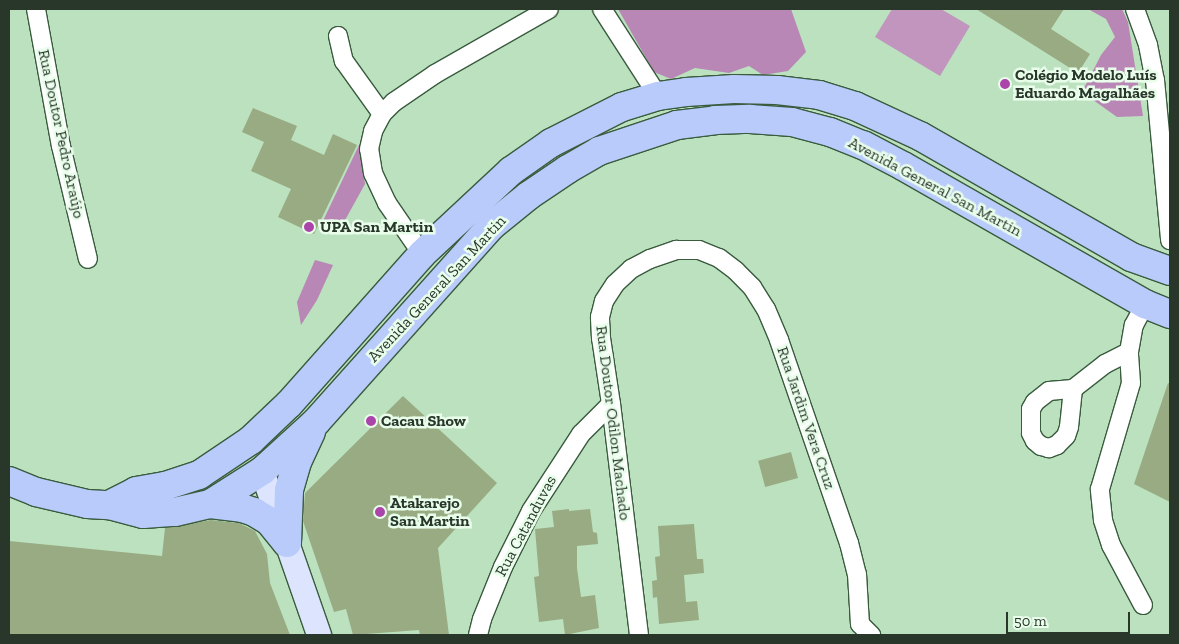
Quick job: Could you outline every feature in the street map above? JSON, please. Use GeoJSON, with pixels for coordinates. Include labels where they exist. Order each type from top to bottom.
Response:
{"type":"FeatureCollection","features":[{"type":"Feature","properties":{"kind":"main road","name":"Avenida General San Martin"},"geometry":{"type":"LineString","coordinates":[[109,505],[136,491],[165,486],[199,475],[250,440],[289,404],[422,254],[511,171],[551,143],[622,107],[658,96],[734,89],[777,90],[818,95],[855,106],[920,136],[1131,257],[1170,271]]}},
{"type":"Feature","properties":{"kind":"main road","name":"Avenida General San Martin"},"geometry":{"type":"LineString","coordinates":[[9,481],[36,492],[79,502],[109,505],[143,514],[175,512],[210,504],[262,471],[316,422],[447,273],[491,226],[513,208],[568,169],[599,151],[677,124],[750,119],[792,122],[830,132],[864,145],[1145,304],[1170,314]]}},
{"type":"Feature","properties":{"kind":"main road"},"geometry":{"type":"LineString","coordinates":[[289,404],[262,471],[319,635]]}},
{"type":"Feature","properties":{"kind":"main road"},"geometry":{"type":"LineString","coordinates":[[287,544],[286,511],[289,490],[297,462],[316,422]]}},
{"type":"Feature","properties":{"kind":"main road"},"geometry":{"type":"LineString","coordinates":[[210,504],[242,508],[254,512],[269,521],[287,544]]}},
{"type":"Feature","properties":{"kind":"street","name":"Rua Doutor Pedro Araújo"},"geometry":{"type":"LineString","coordinates":[[36,9],[61,146],[88,259]]}},
{"type":"Feature","properties":{"kind":"street"},"geometry":{"type":"LineString","coordinates":[[422,254],[387,203],[373,173],[369,149],[370,139],[382,114],[394,102],[435,74],[549,9]]}},
{"type":"Feature","properties":{"kind":"street"},"geometry":{"type":"LineString","coordinates":[[602,9],[658,96]]}},
{"type":"Feature","properties":{"kind":"street"},"geometry":{"type":"LineString","coordinates":[[1135,9],[1148,44],[1155,80],[1170,240]]}},
{"type":"Feature","properties":{"kind":"street"},"geometry":{"type":"LineString","coordinates":[[338,36],[344,61],[382,114]]}},
{"type":"Feature","properties":{"kind":"street","name":"Rua Doutor Odilon Machado"},"geometry":{"type":"LineString","coordinates":[[639,635],[611,404],[601,338],[600,317],[604,301],[615,284],[631,269],[650,259],[676,250]]}},
{"type":"Feature","properties":{"kind":"street","name":"Rua Jardim Vera Cruz"},"geometry":{"type":"LineString","coordinates":[[676,250],[699,250],[719,258],[736,271],[752,288],[766,310],[779,340],[848,543],[857,574],[861,631]]}},
{"type":"Feature","properties":{"kind":"street"},"geometry":{"type":"LineString","coordinates":[[1143,606],[1111,545],[1100,502],[1104,474],[1131,383],[1129,352],[1134,325],[1145,304]]}},
{"type":"Feature","properties":{"kind":"street"},"geometry":{"type":"LineString","coordinates":[[1073,389],[1105,364],[1129,352]]}},
{"type":"Feature","properties":{"kind":"street","name":"Rua Catanduvas"},"geometry":{"type":"LineString","coordinates":[[478,635],[482,619],[503,567],[530,511],[582,434],[611,404]]}},
{"type":"Feature","properties":{"kind":"shaded area"},"geometry":{"type":"Polygon","coordinates":[[[618,9],[791,9],[806,52],[788,71],[763,75],[749,66],[729,73],[695,68],[671,79],[654,72],[618,9]]]}},
{"type":"Feature","properties":{"kind":"shaded area"},"geometry":{"type":"Polygon","coordinates":[[[892,9],[941,9],[970,26],[940,76],[875,37],[892,9]]]}},
{"type":"Feature","properties":{"kind":"shaded area"},"geometry":{"type":"Polygon","coordinates":[[[1088,9],[1122,9],[1128,22],[1143,116],[1117,117],[1082,92],[1101,55],[1115,37],[1106,19],[1088,9]]]}},
{"type":"Feature","properties":{"kind":"shaded area"},"geometry":{"type":"Polygon","coordinates":[[[359,145],[365,184],[339,231],[322,223],[359,145]]]}},
{"type":"Feature","properties":{"kind":"shaded area"},"geometry":{"type":"Polygon","coordinates":[[[315,260],[333,265],[317,300],[301,325],[297,302],[315,260]]]}},
{"type":"Feature","properties":{"kind":"building"},"geometry":{"type":"Polygon","coordinates":[[[976,9],[1064,9],[1051,29],[1090,54],[1078,73],[976,9]]]}},
{"type":"Feature","properties":{"kind":"building"},"geometry":{"type":"Polygon","coordinates":[[[253,108],[297,126],[291,140],[324,155],[333,134],[357,145],[314,234],[278,217],[291,189],[251,171],[264,142],[242,132],[253,108]]]}},
{"type":"Feature","properties":{"kind":"building"},"geometry":{"type":"Polygon","coordinates":[[[1168,383],[1170,384],[1170,502],[1134,484],[1168,383]]]}},
{"type":"Feature","properties":{"kind":"building"},"geometry":{"type":"Polygon","coordinates":[[[403,396],[497,483],[438,548],[449,635],[420,635],[419,630],[353,635],[346,609],[334,612],[303,521],[305,493],[403,396]]]}},
{"type":"Feature","properties":{"kind":"building"},"geometry":{"type":"Polygon","coordinates":[[[791,452],[798,478],[765,487],[758,461],[791,452]]]}},
{"type":"Feature","properties":{"kind":"building"},"geometry":{"type":"Polygon","coordinates":[[[569,509],[569,511],[590,509],[593,532],[597,533],[598,544],[577,546],[577,568],[581,597],[595,595],[599,628],[565,635],[563,619],[539,622],[534,577],[539,576],[535,529],[554,527],[552,511],[569,509]]]}},
{"type":"Feature","properties":{"kind":"building"},"geometry":{"type":"Polygon","coordinates":[[[211,520],[239,523],[255,531],[267,554],[270,583],[290,635],[9,635],[9,541],[162,556],[165,528],[211,520]]]}},
{"type":"Feature","properties":{"kind":"building"},"geometry":{"type":"Polygon","coordinates":[[[694,524],[697,559],[703,559],[704,573],[684,575],[686,602],[697,601],[699,620],[659,624],[657,597],[653,598],[652,581],[657,580],[655,557],[660,556],[658,526],[694,524]]]}},
{"type":"Feature","properties":{"kind":"place","name":"Colégio Modelo Luís Eduardo Magalhães"},"geometry":{"type":"Point","coordinates":[1005,84]}},
{"type":"Feature","properties":{"kind":"place","name":"UPA San Martin"},"geometry":{"type":"Point","coordinates":[309,227]}},
{"type":"Feature","properties":{"kind":"place","name":"Cacau Show"},"geometry":{"type":"Point","coordinates":[371,421]}},
{"type":"Feature","properties":{"kind":"place","name":"Atakarejo San Martin"},"geometry":{"type":"Point","coordinates":[380,512]}}]}
